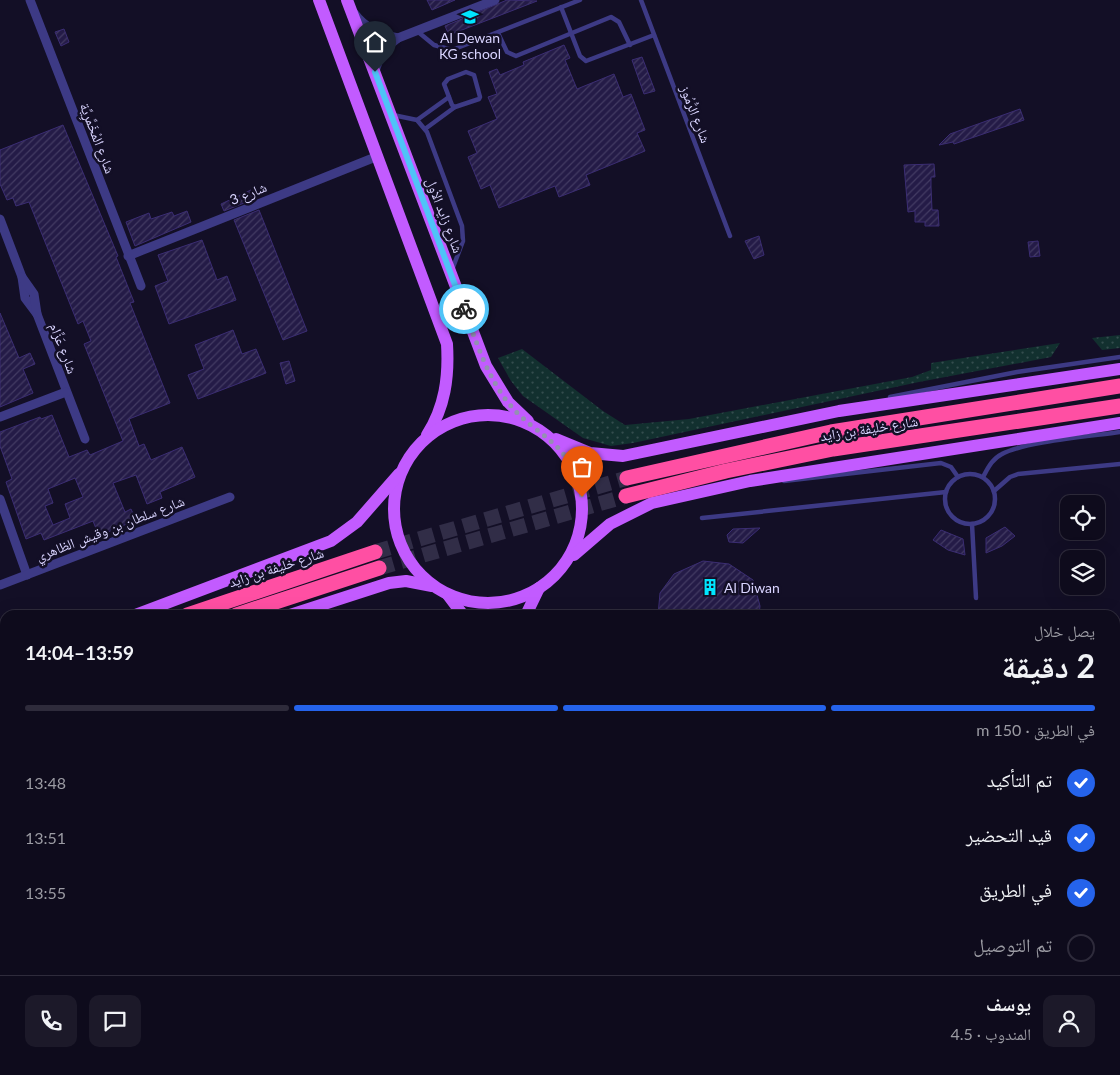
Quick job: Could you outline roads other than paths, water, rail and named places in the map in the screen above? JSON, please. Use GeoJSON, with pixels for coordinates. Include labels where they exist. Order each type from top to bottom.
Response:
{"type":"FeatureCollection","features":[{"type":"Feature","properties":{"kind":"highway","name":"شارع خليفة بن زايد"},"geometry":{"type":"LineString","coordinates":[[627,478],[830,432],[1120,386]]}},
{"type":"Feature","properties":{"kind":"highway","name":"شارع خليفة بن زايد"},"geometry":{"type":"LineString","coordinates":[[626,496],[726,471],[833,449],[1120,406]]}},
{"type":"Feature","properties":{"kind":"highway","name":"شارع خليفة بن زايد"},"geometry":{"type":"LineString","coordinates":[[202,610],[375,552]]}},
{"type":"Feature","properties":{"kind":"highway"},"geometry":{"type":"LineString","coordinates":[[251,610],[379,568]]}},
{"type":"Feature","properties":{"kind":"main road"},"geometry":{"type":"LineString","coordinates":[[148,610],[331,541],[358,522],[402,471],[433,425],[442,406],[446,386],[447,344],[318,0]]}},
{"type":"Feature","properties":{"kind":"main road","name":"شارع زايد الأول"},"geometry":{"type":"LineString","coordinates":[[348,3],[486,366],[508,402],[567,457],[577,476],[583,508],[581,530],[568,560]]}},
{"type":"Feature","properties":{"kind":"main road"},"geometry":{"type":"LineString","coordinates":[[422,442],[442,427],[476,416],[501,416],[540,430],[590,453],[624,456],[839,411],[1120,370]]}},
{"type":"Feature","properties":{"kind":"main road"},"geometry":{"type":"LineString","coordinates":[[305,610],[389,583],[423,583],[465,600],[494,603],[513,600],[540,588],[599,532],[634,511],[652,503],[750,481],[1120,423]]}},
{"type":"Feature","properties":{"kind":"main road"},"geometry":{"type":"LineString","coordinates":[[402,471],[394,506],[398,536],[412,564],[443,591],[459,610]]}},
{"type":"Feature","properties":{"kind":"main road"},"geometry":{"type":"LineString","coordinates":[[529,610],[540,588]]}},
{"type":"Feature","properties":{"kind":"street","name":"شارع المْخَمَّرِيَّة"},"geometry":{"type":"LineString","coordinates":[[30,0],[141,286]]}},
{"type":"Feature","properties":{"kind":"street"},"geometry":{"type":"LineString","coordinates":[[375,72],[382,51],[398,38],[495,0]]}},
{"type":"Feature","properties":{"kind":"street"},"geometry":{"type":"LineString","coordinates":[[348,3],[356,16],[370,28],[386,36],[398,38]]}},
{"type":"Feature","properties":{"kind":"street","name":"شارع 3"},"geometry":{"type":"LineString","coordinates":[[128,256],[378,156]]}},
{"type":"Feature","properties":{"kind":"street","name":"شارع عَزَّام"},"geometry":{"type":"LineString","coordinates":[[0,218],[22,277],[25,298],[37,314],[85,439]]}},
{"type":"Feature","properties":{"kind":"street","name":"شارع عَزَّام"},"geometry":{"type":"LineString","coordinates":[[0,417],[66,392]]}},
{"type":"Feature","properties":{"kind":"street","name":"شارع سلطان بن وقيش الظاهري"},"geometry":{"type":"LineString","coordinates":[[0,585],[230,497]]}},
{"type":"Feature","properties":{"kind":"street"},"geometry":{"type":"LineString","coordinates":[[0,499],[27,574]]}},
{"type":"Feature","properties":{"kind":"lane"},"geometry":{"type":"LineString","coordinates":[[417,31],[434,45],[452,50],[580,0]]}},
{"type":"Feature","properties":{"kind":"lane","name":"شارع الرُّمُوز"},"geometry":{"type":"LineString","coordinates":[[641,0],[730,236]]}},
{"type":"Feature","properties":{"kind":"lane"},"geometry":{"type":"LineString","coordinates":[[561,8],[580,56],[586,60],[654,35]]}},
{"type":"Feature","properties":{"kind":"lane"},"geometry":{"type":"LineString","coordinates":[[498,33],[508,52],[516,56],[611,17],[619,22],[630,45]]}},
{"type":"Feature","properties":{"kind":"lane"},"geometry":{"type":"LineString","coordinates":[[425,129],[455,107],[473,102],[480,97],[480,90],[472,73],[466,72],[446,81],[444,87],[455,107]]}},
{"type":"Feature","properties":{"kind":"lane"},"geometry":{"type":"LineString","coordinates":[[417,120],[448,97]]}},
{"type":"Feature","properties":{"kind":"lane"},"geometry":{"type":"LineString","coordinates":[[391,115],[417,120],[425,129],[462,226],[463,241],[451,274]]}},
{"type":"Feature","properties":{"kind":"lane"},"geometry":{"type":"LineString","coordinates":[[839,411],[884,399],[964,382],[1060,365],[1120,357]]}},
{"type":"Feature","properties":{"kind":"lane"},"geometry":{"type":"LineString","coordinates":[[983,477],[990,464],[1004,452],[1120,432]]}},
{"type":"Feature","properties":{"kind":"lane"},"geometry":{"type":"LineString","coordinates":[[750,481],[794,481],[941,463],[951,467],[958,477]]}},
{"type":"Feature","properties":{"kind":"lane"},"geometry":{"type":"LineString","coordinates":[[994,491],[1010,477],[1018,474],[1120,464]]}},
{"type":"Feature","properties":{"kind":"lane"},"geometry":{"type":"LineString","coordinates":[[974,474],[983,477],[994,491],[995,499],[991,513],[979,522],[972,524],[960,522],[950,514],[945,504],[946,492],[958,477],[974,474]]}},
{"type":"Feature","properties":{"kind":"lane"},"geometry":{"type":"LineString","coordinates":[[702,518],[946,492]]}},
{"type":"Feature","properties":{"kind":"lane"},"geometry":{"type":"LineString","coordinates":[[972,524],[976,598]]}},
{"type":"Feature","properties":{"kind":"tunnel"},"geometry":{"type":"LineString","coordinates":[[375,552],[627,478]]}},
{"type":"Feature","properties":{"kind":"tunnel"},"geometry":{"type":"LineString","coordinates":[[379,568],[626,496]]}},
{"type":"Feature","properties":{"kind":"place","name":"Al Dewan KG school"},"geometry":{"type":"Point","coordinates":[470,17]}},
{"type":"Feature","properties":{"kind":"place","name":"Al Diwan"},"geometry":{"type":"Point","coordinates":[710,587]}}]}
